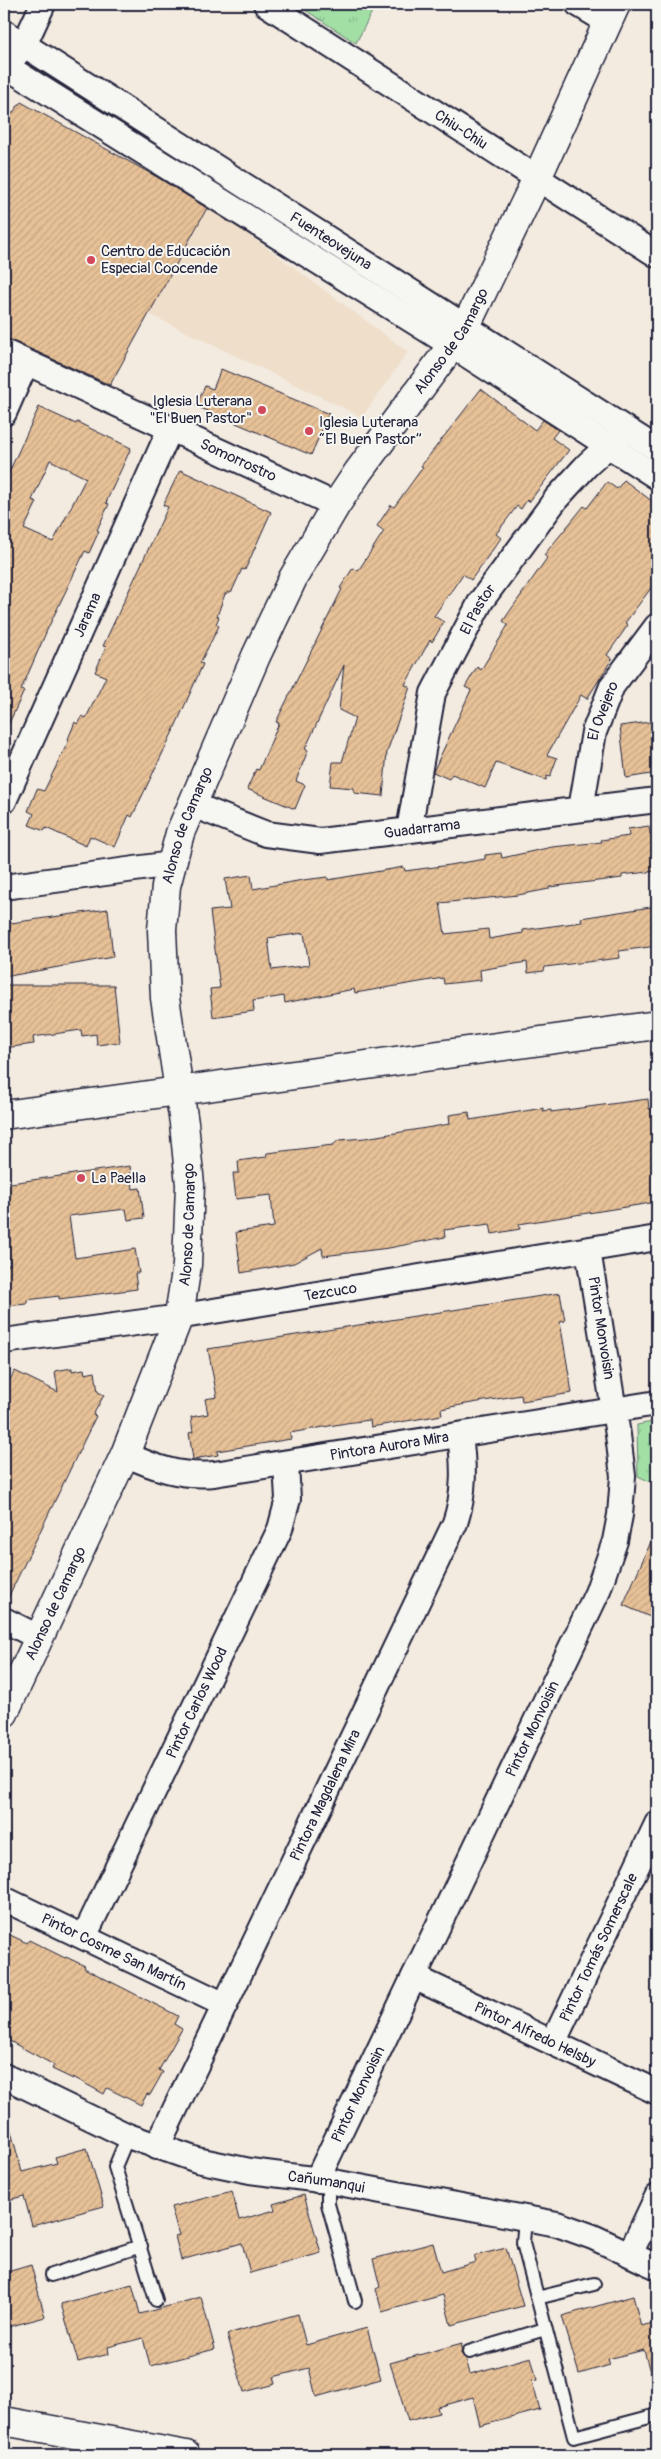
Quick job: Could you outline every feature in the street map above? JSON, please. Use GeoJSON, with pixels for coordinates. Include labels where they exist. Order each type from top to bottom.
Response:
{"type":"FeatureCollection","features":[{"type":"Feature","properties":{"kind":"street"},"geometry":{"type":"LineString","coordinates":[[5,68],[24,45],[43,4]]}},
{"type":"Feature","properties":{"kind":"street","name":"Chiu-Chiu"},"geometry":{"type":"LineString","coordinates":[[266,4],[538,176],[657,255]]}},
{"type":"Feature","properties":{"kind":"street"},"geometry":{"type":"LineString","coordinates":[[578,4],[612,13]]}},
{"type":"Feature","properties":{"kind":"street","name":"Alonso de Camargo"},"geometry":{"type":"LineString","coordinates":[[4,1713],[124,1454],[178,1316],[187,1265],[190,1185],[180,1091],[168,1023],[162,964],[164,908],[171,864],[191,804],[256,656],[293,578],[336,504],[459,337],[538,176],[612,13]]}},
{"type":"Feature","properties":{"kind":"street","name":"Fuenteovejuna"},"geometry":{"type":"LineString","coordinates":[[4,32],[459,337],[609,446],[657,477]]}},
{"type":"Feature","properties":{"kind":"street","name":"Fuenteovejuna"},"geometry":{"type":"LineString","coordinates":[[5,68],[459,337],[627,430],[657,450]]}},
{"type":"Feature","properties":{"kind":"street","name":"Somorrostro"},"geometry":{"type":"LineString","coordinates":[[4,352],[336,504]]}},
{"type":"Feature","properties":{"kind":"street"},"geometry":{"type":"LineString","coordinates":[[4,413],[26,362]]}},
{"type":"Feature","properties":{"kind":"street","name":"Jarama"},"geometry":{"type":"LineString","coordinates":[[4,802],[170,429]]}},
{"type":"Feature","properties":{"kind":"street","name":"El Pastor"},"geometry":{"type":"LineString","coordinates":[[409,830],[433,693],[481,601],[556,499],[587,465],[627,430]]}},
{"type":"Feature","properties":{"kind":"street","name":"El Ovejero"},"geometry":{"type":"LineString","coordinates":[[581,809],[594,732],[612,686],[657,626]]}},
{"type":"Feature","properties":{"kind":"street","name":"Guadarrama"},"geometry":{"type":"LineString","coordinates":[[191,804],[249,829],[301,840],[339,840],[657,800]]}},
{"type":"Feature","properties":{"kind":"street"},"geometry":{"type":"LineString","coordinates":[[4,887],[171,864]]}},
{"type":"Feature","properties":{"kind":"street"},"geometry":{"type":"LineString","coordinates":[[4,1115],[657,1025]]}},
{"type":"Feature","properties":{"kind":"street","name":"Tezcuco"},"geometry":{"type":"LineString","coordinates":[[4,1341],[178,1316],[657,1238]]}},
{"type":"Feature","properties":{"kind":"street","name":"Pintor Monvoisin"},"geometry":{"type":"LineString","coordinates":[[323,2180],[414,1977],[607,1568],[615,1541],[622,1496],[621,1456],[588,1250]]}},
{"type":"Feature","properties":{"kind":"street","name":"Pintora Aurora Mira"},"geometry":{"type":"LineString","coordinates":[[124,1454],[165,1470],[196,1476],[286,1464],[657,1404]]}},
{"type":"Feature","properties":{"kind":"street","name":"Pintora Magdalena Mira"},"geometry":{"type":"LineString","coordinates":[[157,2147],[455,1523],[462,1497],[464,1478],[460,1436]]}},
{"type":"Feature","properties":{"kind":"street","name":"Pintor Carlos Wood"},"geometry":{"type":"LineString","coordinates":[[84,1937],[280,1529],[288,1499],[286,1464]]}},
{"type":"Feature","properties":{"kind":"street"},"geometry":{"type":"LineString","coordinates":[[4,1620],[40,1638]]}},
{"type":"Feature","properties":{"kind":"street","name":"Pintor Tomás Somerscale"},"geometry":{"type":"LineString","coordinates":[[553,2043],[657,1824]]}},
{"type":"Feature","properties":{"kind":"street","name":"Pintor Cosme San Martín"},"geometry":{"type":"LineString","coordinates":[[4,1899],[225,2005]]}},
{"type":"Feature","properties":{"kind":"street","name":"Pintor Alfredo Helsby"},"geometry":{"type":"LineString","coordinates":[[414,1977],[657,2092]]}},
{"type":"Feature","properties":{"kind":"street","name":"Cañumanqui"},"geometry":{"type":"LineString","coordinates":[[4,2076],[128,2136],[197,2160],[241,2169],[323,2180],[557,2224],[593,2237],[657,2267]]}},
{"type":"Feature","properties":{"kind":"street"},"geometry":{"type":"LineString","coordinates":[[630,2254],[657,2197]]}},
{"type":"Feature","properties":{"kind":"street"},"geometry":{"type":"LineString","coordinates":[[4,2421],[186,2455]]}},
{"type":"Feature","properties":{"kind":"lane"},"geometry":{"type":"LineString","coordinates":[[128,2136],[114,2167],[141,2246],[156,2300]]}},
{"type":"Feature","properties":{"kind":"lane"},"geometry":{"type":"LineString","coordinates":[[323,2180],[355,2301]]}},
{"type":"Feature","properties":{"kind":"lane"},"geometry":{"type":"LineString","coordinates":[[525,2217],[523,2243],[574,2437],[657,2415]]}},
{"type":"Feature","properties":{"kind":"lane"},"geometry":{"type":"LineString","coordinates":[[51,2275],[141,2246]]}},
{"type":"Feature","properties":{"kind":"lane"},"geometry":{"type":"LineString","coordinates":[[537,2298],[594,2284]]}},
{"type":"Feature","properties":{"kind":"lane"},"geometry":{"type":"LineString","coordinates":[[468,2352],[545,2329]]}},
{"type":"Feature","properties":{"kind":"shaded area"},"geometry":{"type":"Polygon","coordinates":[[[209,205],[408,352],[362,417],[149,314],[209,205]]]}},
{"type":"Feature","properties":{"kind":"green space"},"geometry":{"type":"Polygon","coordinates":[[[296,4],[376,4],[356,43],[296,4]]]}},
{"type":"Feature","properties":{"kind":"green space"},"geometry":{"type":"Polygon","coordinates":[[[657,1421],[657,1485],[638,1476],[637,1425],[657,1421]]]}},
{"type":"Feature","properties":{"kind":"building","name":"Centro de Educación Especial Coocende"},"geometry":{"type":"Polygon","coordinates":[[[21,102],[157,177],[207,208],[110,385],[4,337],[4,124],[21,102]]]}},
{"type":"Feature","properties":{"kind":"building","name":"Iglesia Luterana \"El Buen Pastor\""},"geometry":{"type":"Polygon","coordinates":[[[221,369],[329,414],[311,455],[196,406],[205,386],[213,389],[221,369]]]}},
{"type":"Feature","properties":{"kind":"building"},"geometry":{"type":"Polygon","coordinates":[[[481,389],[535,430],[543,420],[558,430],[552,438],[569,450],[529,502],[527,500],[521,509],[517,506],[496,534],[501,538],[471,580],[463,574],[434,616],[444,622],[432,642],[430,640],[405,685],[410,687],[387,752],[383,796],[354,793],[354,788],[330,786],[333,762],[342,762],[355,718],[339,710],[344,665],[305,749],[308,750],[296,781],[305,785],[295,809],[247,789],[256,769],[259,770],[279,723],[276,722],[342,589],[340,588],[353,568],[358,571],[384,531],[377,526],[391,505],[394,507],[423,467],[421,466],[481,389]]]}},
{"type":"Feature","properties":{"kind":"building"},"geometry":{"type":"Polygon","coordinates":[[[39,407],[76,424],[77,422],[131,448],[106,503],[109,504],[97,530],[99,531],[89,553],[85,551],[48,628],[21,690],[24,691],[4,734],[4,483],[39,407]],[[50,460],[32,500],[37,502],[24,529],[53,542],[86,478],[50,460]]]}},
{"type":"Feature","properties":{"kind":"building"},"geometry":{"type":"Polygon","coordinates":[[[180,470],[271,512],[245,570],[242,569],[232,591],[225,594],[217,616],[219,617],[216,624],[219,626],[200,663],[203,664],[132,817],[129,815],[115,847],[90,836],[86,846],[46,828],[44,831],[29,825],[34,814],[28,811],[37,789],[44,791],[69,740],[75,722],[77,724],[82,716],[86,718],[106,677],[95,672],[106,647],[103,646],[168,507],[163,505],[180,470]]]}},
{"type":"Feature","properties":{"kind":"building"},"geometry":{"type":"Polygon","coordinates":[[[624,480],[657,505],[657,580],[625,623],[628,625],[607,655],[612,659],[587,699],[581,695],[547,755],[557,758],[550,777],[547,776],[546,780],[496,763],[485,788],[452,774],[449,779],[433,772],[471,690],[465,687],[477,667],[481,670],[508,625],[503,621],[547,558],[544,555],[584,506],[587,508],[607,482],[617,489],[624,480]]]}},
{"type":"Feature","properties":{"kind":"building"},"geometry":{"type":"Polygon","coordinates":[[[657,721],[657,748],[654,748],[657,773],[626,778],[620,726],[657,721]]]}},
{"type":"Feature","properties":{"kind":"building"},"geometry":{"type":"Polygon","coordinates":[[[649,826],[650,834],[657,834],[657,871],[622,875],[622,878],[549,887],[549,889],[518,895],[440,903],[445,934],[488,929],[489,939],[523,933],[523,930],[582,922],[581,918],[657,906],[657,946],[619,951],[620,958],[545,967],[544,971],[528,973],[527,962],[480,970],[481,980],[444,984],[443,978],[355,993],[354,989],[285,1003],[284,996],[253,1001],[254,1011],[213,1017],[210,989],[220,988],[210,911],[230,909],[225,879],[251,875],[253,889],[328,877],[328,880],[404,867],[405,871],[485,859],[485,855],[501,853],[502,858],[552,847],[602,842],[601,840],[629,836],[628,829],[649,826]],[[304,933],[268,938],[272,970],[309,965],[304,933]]]}},
{"type":"Feature","properties":{"kind":"building"},"geometry":{"type":"Polygon","coordinates":[[[108,909],[113,957],[4,977],[4,924],[108,909]]]}},
{"type":"Feature","properties":{"kind":"building"},"geometry":{"type":"Polygon","coordinates":[[[4,985],[114,985],[120,1042],[97,1045],[96,1034],[82,1036],[81,1030],[33,1037],[34,1044],[4,1048],[4,985]]]}},
{"type":"Feature","properties":{"kind":"building"},"geometry":{"type":"Polygon","coordinates":[[[648,1099],[649,1109],[654,1109],[657,1135],[657,1202],[519,1224],[520,1229],[492,1234],[490,1224],[444,1230],[445,1237],[389,1248],[323,1256],[322,1248],[294,1263],[241,1273],[236,1232],[274,1227],[271,1195],[236,1199],[233,1173],[239,1173],[238,1161],[266,1157],[267,1153],[333,1145],[339,1140],[365,1138],[450,1124],[449,1115],[469,1112],[470,1120],[543,1108],[543,1111],[551,1110],[551,1112],[648,1099]]]}},
{"type":"Feature","properties":{"kind":"building"},"geometry":{"type":"Polygon","coordinates":[[[130,1166],[133,1189],[140,1188],[144,1218],[128,1220],[126,1209],[69,1216],[75,1258],[135,1249],[139,1273],[135,1273],[137,1289],[59,1299],[59,1296],[27,1300],[27,1304],[4,1306],[4,1265],[10,1265],[4,1227],[4,1184],[130,1166]]]}},
{"type":"Feature","properties":{"kind":"building"},"geometry":{"type":"Polygon","coordinates":[[[560,1293],[565,1321],[560,1322],[572,1393],[522,1401],[521,1395],[466,1404],[441,1409],[442,1415],[371,1427],[370,1420],[346,1423],[290,1433],[291,1439],[217,1451],[218,1455],[193,1459],[189,1433],[193,1432],[191,1417],[208,1414],[205,1399],[217,1397],[208,1349],[560,1293]]]}},
{"type":"Feature","properties":{"kind":"building"},"geometry":{"type":"Polygon","coordinates":[[[72,1368],[72,1371],[84,1369],[85,1374],[95,1372],[98,1392],[104,1395],[93,1415],[96,1416],[4,1606],[4,1381],[8,1383],[15,1371],[58,1392],[55,1371],[72,1368]]]}},
{"type":"Feature","properties":{"kind":"building"},"geometry":{"type":"Polygon","coordinates":[[[657,1528],[657,1620],[623,1605],[657,1528]]]}},
{"type":"Feature","properties":{"kind":"building"},"geometry":{"type":"Polygon","coordinates":[[[4,1932],[27,1943],[29,1940],[85,1966],[84,1968],[178,2016],[174,2024],[182,2029],[159,2070],[163,2072],[150,2095],[147,2094],[141,2105],[107,2088],[104,2094],[73,2077],[73,2079],[52,2069],[54,2065],[4,2038],[4,1932]]]}},
{"type":"Feature","properties":{"kind":"building"},"geometry":{"type":"Polygon","coordinates":[[[4,2124],[9,2124],[22,2172],[57,2163],[55,2157],[87,2148],[104,2206],[32,2226],[24,2196],[4,2201],[4,2124]]]}},
{"type":"Feature","properties":{"kind":"building"},"geometry":{"type":"Polygon","coordinates":[[[232,2191],[239,2220],[275,2210],[273,2204],[304,2195],[321,2253],[250,2273],[242,2243],[181,2260],[175,2236],[179,2235],[171,2207],[232,2191]]]}},
{"type":"Feature","properties":{"kind":"building"},"geometry":{"type":"Polygon","coordinates":[[[433,2243],[441,2272],[476,2262],[474,2256],[506,2248],[523,2306],[451,2325],[443,2295],[382,2312],[376,2289],[380,2287],[373,2259],[433,2243]]]}},
{"type":"Feature","properties":{"kind":"building"},"geometry":{"type":"Polygon","coordinates":[[[31,2265],[45,2317],[4,2328],[4,2273],[31,2265]]]}},
{"type":"Feature","properties":{"kind":"building"},"geometry":{"type":"Polygon","coordinates":[[[132,2284],[140,2314],[201,2297],[215,2349],[150,2366],[143,2338],[108,2347],[109,2354],[78,2362],[61,2304],[132,2284]]]}},
{"type":"Feature","properties":{"kind":"building"},"geometry":{"type":"Polygon","coordinates":[[[633,2296],[641,2326],[657,2322],[657,2380],[652,2380],[644,2350],[608,2359],[610,2365],[579,2374],[562,2316],[633,2296]]]}},
{"type":"Feature","properties":{"kind":"building"},"geometry":{"type":"Polygon","coordinates":[[[298,2314],[306,2345],[367,2328],[381,2379],[316,2397],[309,2368],[273,2377],[275,2384],[244,2392],[227,2334],[298,2314]]]}},
{"type":"Feature","properties":{"kind":"building"},"geometry":{"type":"Polygon","coordinates":[[[462,2343],[461,2354],[466,2359],[470,2374],[531,2357],[537,2380],[532,2381],[540,2410],[480,2426],[473,2397],[437,2407],[439,2413],[408,2421],[390,2363],[462,2343]]]}},
{"type":"Feature","properties":{"kind":"place","name":"Centro de Educación Especial Coocende"},"geometry":{"type":"Point","coordinates":[91,260]}},
{"type":"Feature","properties":{"kind":"place","name":"Iglesia Luterana \"El Buen Pastor\""},"geometry":{"type":"Point","coordinates":[262,410]}},
{"type":"Feature","properties":{"kind":"place","name":"Iglesia Luterana “El Buen Pastor”"},"geometry":{"type":"Point","coordinates":[309,431]}},
{"type":"Feature","properties":{"kind":"place","name":"La Paella"},"geometry":{"type":"Point","coordinates":[81,1178]}}]}
